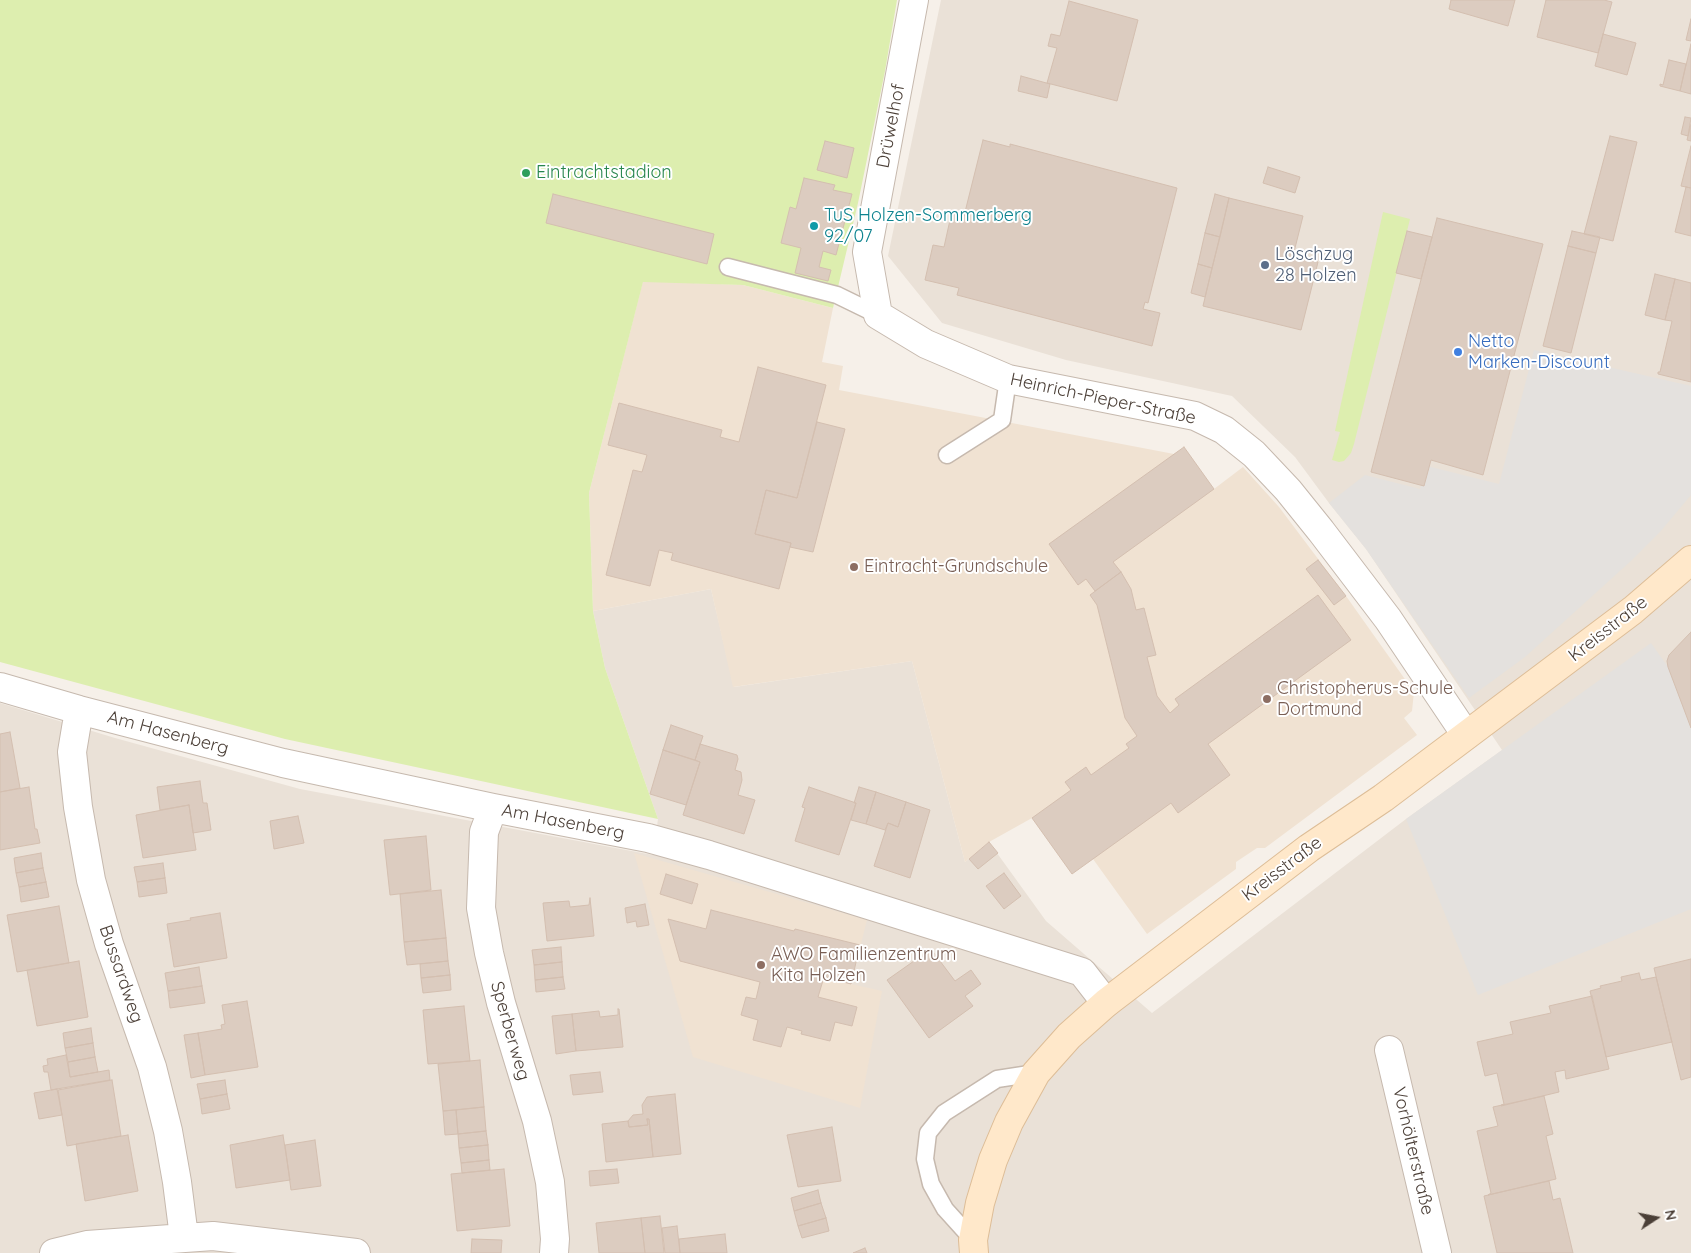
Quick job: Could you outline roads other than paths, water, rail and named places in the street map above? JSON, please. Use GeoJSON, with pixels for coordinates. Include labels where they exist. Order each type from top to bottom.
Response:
{"type":"FeatureCollection","features":[{"type":"Feature","properties":{"kind":"main road","name":"Kreisstraße"},"geometry":{"type":"LineString","coordinates":[[974,1247],[980,1203],[992,1160],[1009,1122],[1036,1073],[1069,1036],[1106,1003],[1308,848],[1382,798],[1633,610],[1691,560]]}},
{"type":"Feature","properties":{"kind":"street","name":"Drüwelhof"},"geometry":{"type":"LineString","coordinates":[[878,315],[867,252],[914,0]]}},
{"type":"Feature","properties":{"kind":"street","name":"Heinrich-Pieper-Straße"},"geometry":{"type":"LineString","coordinates":[[878,315],[926,344],[1008,379],[1195,416],[1224,430],[1254,454],[1293,497],[1388,619],[1466,735]]}},
{"type":"Feature","properties":{"kind":"street","name":"Am Hasenberg"},"geometry":{"type":"LineString","coordinates":[[0,687],[79,710],[282,763],[493,808],[648,838],[709,855],[1082,972],[1106,1003]]}},
{"type":"Feature","properties":{"kind":"street","name":"Bussardweg"},"geometry":{"type":"LineString","coordinates":[[79,710],[72,752],[78,807],[91,880],[109,944],[152,1067],[168,1131],[184,1237]]}},
{"type":"Feature","properties":{"kind":"street","name":"Sperberweg"},"geometry":{"type":"LineString","coordinates":[[493,808],[484,832],[481,908],[500,1003],[537,1121],[550,1182],[555,1239],[554,1253]]}},
{"type":"Feature","properties":{"kind":"street","name":"Vorhölterstraße"},"geometry":{"type":"LineString","coordinates":[[1389,1050],[1437,1253]]}},
{"type":"Feature","properties":{"kind":"street"},"geometry":{"type":"LineString","coordinates":[[54,1253],[86,1245],[213,1236],[352,1253]]}},
{"type":"Feature","properties":{"kind":"lane"},"geometry":{"type":"LineString","coordinates":[[728,267],[837,295],[878,315]]}},
{"type":"Feature","properties":{"kind":"lane"},"geometry":{"type":"LineString","coordinates":[[947,455],[1002,420],[1008,379]]}},
{"type":"Feature","properties":{"kind":"lane"},"geometry":{"type":"LineString","coordinates":[[974,1247],[945,1209],[931,1184],[925,1158],[928,1133],[944,1113],[997,1079],[1036,1073]]}},
{"type":"Feature","properties":{"kind":"place","name":"Eintrachtstadion"},"geometry":{"type":"Point","coordinates":[526,173]}},
{"type":"Feature","properties":{"kind":"place","name":"TuS Holzen-Sommerberg 92/07"},"geometry":{"type":"Point","coordinates":[814,226]}},
{"type":"Feature","properties":{"kind":"place","name":"Löschzug 28 Holzen"},"geometry":{"type":"Point","coordinates":[1265,265]}},
{"type":"Feature","properties":{"kind":"place","name":"Netto Marken-Discount"},"geometry":{"type":"Point","coordinates":[1458,352]}},
{"type":"Feature","properties":{"kind":"place","name":"Eintracht-Grundschule"},"geometry":{"type":"Point","coordinates":[854,567]}},
{"type":"Feature","properties":{"kind":"place","name":"Christopherus-Schule Dortmund"},"geometry":{"type":"Point","coordinates":[1267,699]}},
{"type":"Feature","properties":{"kind":"place","name":"AWO Familienzentrum Kita Holzen"},"geometry":{"type":"Point","coordinates":[761,965]}}]}
